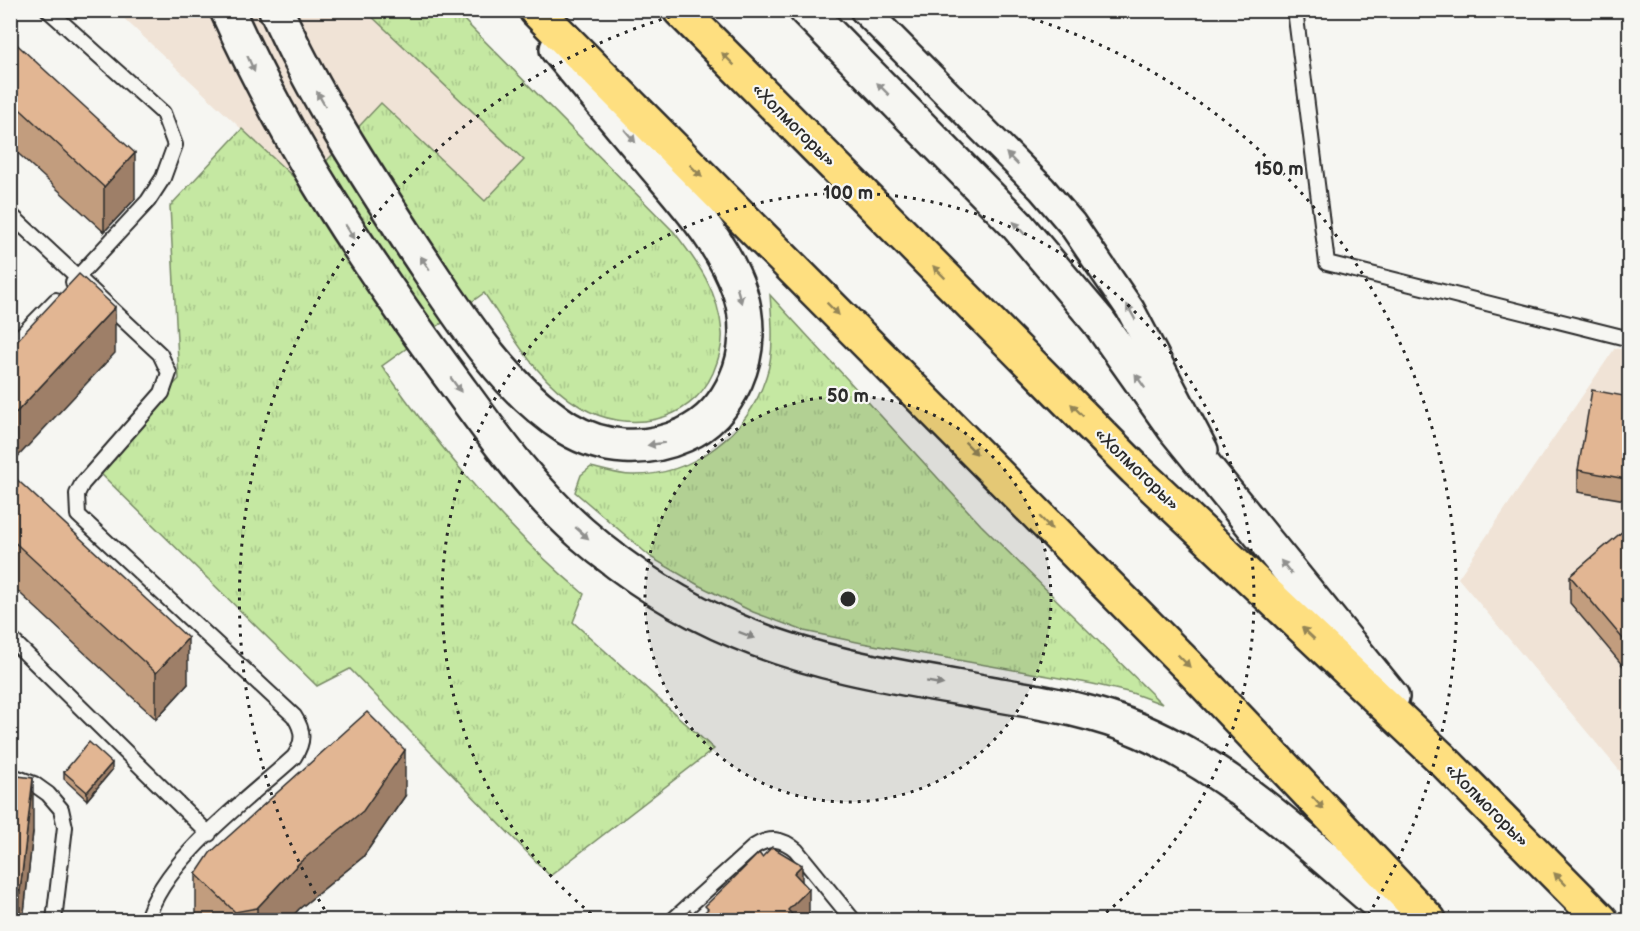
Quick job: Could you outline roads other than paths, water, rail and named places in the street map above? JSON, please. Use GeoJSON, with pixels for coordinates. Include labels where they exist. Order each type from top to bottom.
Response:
{"type":"FeatureCollection","features":[{"type":"Feature","properties":{"kind":"highway"},"geometry":{"type":"LineString","coordinates":[[536,10],[1188,666],[1429,921]]}},
{"type":"Feature","properties":{"kind":"highway","name":"«Холмогоры»"},"geometry":{"type":"LineString","coordinates":[[680,10],[1135,469],[1442,759],[1601,921]]}},
{"type":"Feature","properties":{"kind":"main road"},"geometry":{"type":"LineString","coordinates":[[227,10],[257,78],[313,175],[421,338],[530,481],[580,532],[636,576],[685,607],[738,632],[789,651],[861,670],[1051,704],[1139,730],[1215,771],[1397,921]]}},
{"type":"Feature","properties":{"kind":"main road"},"geometry":{"type":"LineString","coordinates":[[276,10],[297,57],[351,151],[458,312],[530,399],[569,429],[610,444],[632,448],[668,442],[701,427],[727,401],[741,369],[747,335],[740,294],[724,257],[696,215],[525,10]]}},
{"type":"Feature","properties":{"kind":"main road"},"geometry":{"type":"LineString","coordinates":[[806,10],[1017,225],[1099,322],[1174,428],[1442,759]]}},
{"type":"Feature","properties":{"kind":"street"},"geometry":{"type":"LineString","coordinates":[[864,10],[1042,189],[1072,224],[1130,309],[1227,494]]}},
{"type":"Feature","properties":{"kind":"lane"},"geometry":{"type":"LineString","coordinates":[[10,347],[148,201],[163,178],[174,145],[163,113],[48,10]]}},
{"type":"Feature","properties":{"kind":"lane"},"geometry":{"type":"LineString","coordinates":[[1295,10],[1327,263],[1629,339]]}},
{"type":"Feature","properties":{"kind":"lane"},"geometry":{"type":"LineString","coordinates":[[10,214],[160,354],[169,373],[162,393],[82,484],[77,494],[78,515],[294,716],[303,736],[300,748],[294,757],[175,867],[159,892],[147,921]]}},
{"type":"Feature","properties":{"kind":"lane"},"geometry":{"type":"LineString","coordinates":[[10,638],[209,834]]}},
{"type":"Feature","properties":{"kind":"lane"},"geometry":{"type":"LineString","coordinates":[[10,775],[34,784],[48,794],[60,809],[65,827],[54,921]]}},
{"type":"Feature","properties":{"kind":"lane"},"geometry":{"type":"LineString","coordinates":[[672,921],[755,846],[765,840],[776,839],[787,842],[796,850],[854,921]]}}]}
